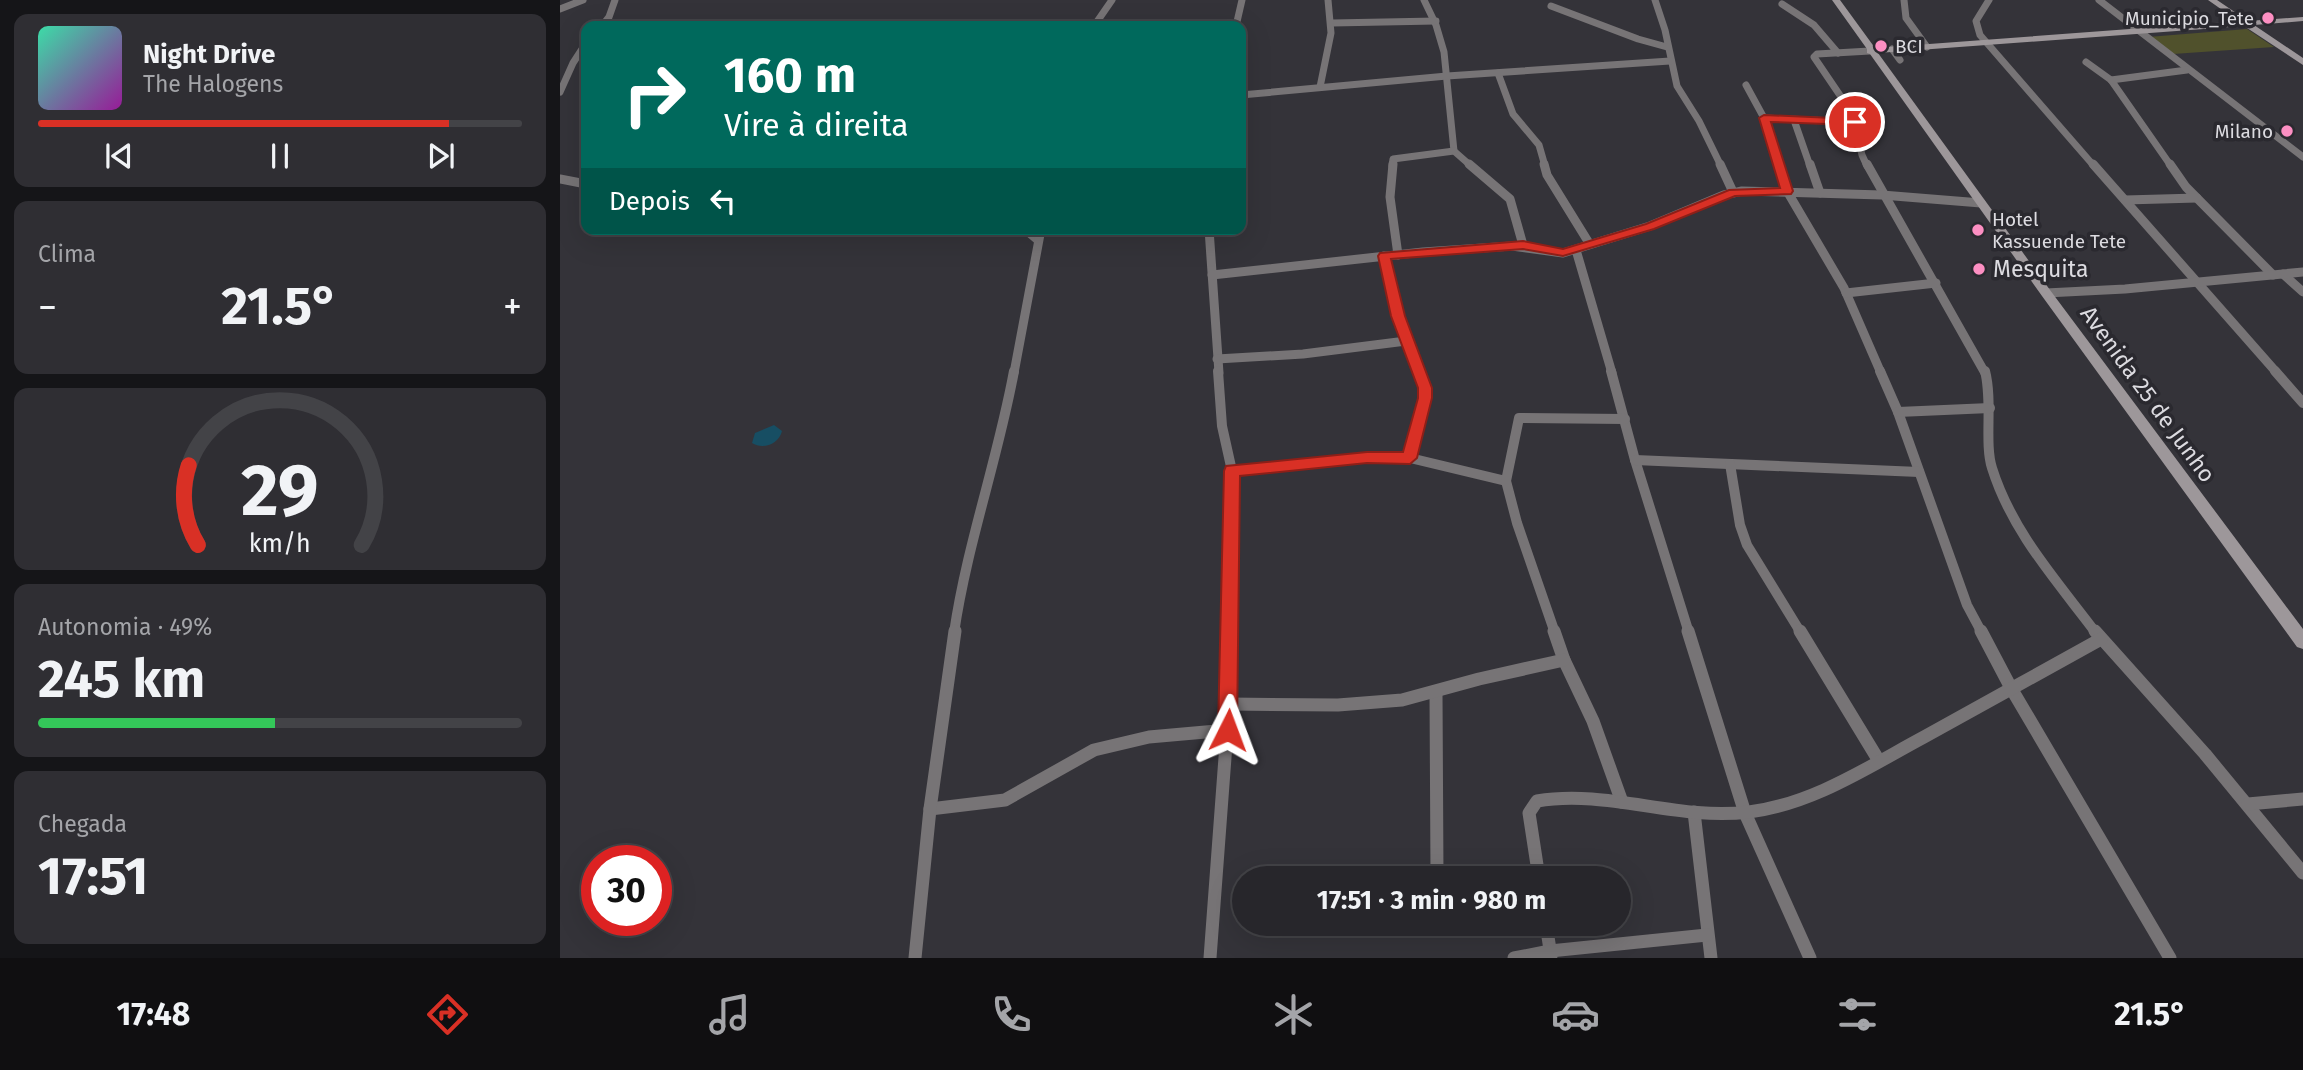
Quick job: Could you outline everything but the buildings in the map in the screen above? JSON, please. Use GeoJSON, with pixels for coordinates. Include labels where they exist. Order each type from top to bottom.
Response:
{"type":"FeatureCollection","features":[{"type":"Feature","properties":{"kind":"street"},"geometry":{"type":"LineString","coordinates":[[560,9],[583,0]]}},
{"type":"Feature","properties":{"kind":"street"},"geometry":{"type":"LineString","coordinates":[[606,21],[615,0]]}},
{"type":"Feature","properties":{"kind":"street"},"geometry":{"type":"LineString","coordinates":[[1097,21],[1112,0]]}},
{"type":"Feature","properties":{"kind":"street"},"geometry":{"type":"LineString","coordinates":[[1237,21],[1242,0]]}},
{"type":"Feature","properties":{"kind":"street"},"geometry":{"type":"LineString","coordinates":[[1320,87],[1332,23],[1328,0]]}},
{"type":"Feature","properties":{"kind":"street"},"geometry":{"type":"LineString","coordinates":[[1424,0],[1436,21],[1447,76],[1451,109],[1450,140],[1454,151],[1510,199],[1523,245]]}},
{"type":"Feature","properties":{"kind":"street"},"geometry":{"type":"LineString","coordinates":[[1655,0],[1681,97],[1699,121],[1733,192]]}},
{"type":"Feature","properties":{"kind":"street","name":"Avenida 25 de Junho"},"geometry":{"type":"LineString","coordinates":[[1836,0],[2046,293],[2303,642]]}},
{"type":"Feature","properties":{"kind":"street"},"geometry":{"type":"LineString","coordinates":[[1904,0],[1906,18],[1927,47]]}},
{"type":"Feature","properties":{"kind":"street"},"geometry":{"type":"LineString","coordinates":[[1989,0],[1973,22],[1973,26],[1986,43],[2303,403]]}},
{"type":"Feature","properties":{"kind":"street"},"geometry":{"type":"LineString","coordinates":[[2099,0],[2303,157]]}},
{"type":"Feature","properties":{"kind":"street"},"geometry":{"type":"LineString","coordinates":[[2212,0],[2303,61]]}},
{"type":"Feature","properties":{"kind":"street"},"geometry":{"type":"LineString","coordinates":[[2228,0],[2303,51]]}},
{"type":"Feature","properties":{"kind":"street"},"geometry":{"type":"LineString","coordinates":[[1782,4],[1814,25],[1838,53]]}},
{"type":"Feature","properties":{"kind":"street"},"geometry":{"type":"LineString","coordinates":[[1550,6],[1598,21],[1654,45],[1667,47]]}},
{"type":"Feature","properties":{"kind":"street"},"geometry":{"type":"LineString","coordinates":[[2303,19],[1817,54],[1814,57],[1847,105],[1855,122],[1862,155],[1882,195],[1984,368],[1989,388],[1991,467],[2017,528],[2101,639],[2248,804],[2303,873]]}},
{"type":"Feature","properties":{"kind":"street"},"geometry":{"type":"LineString","coordinates":[[1332,23],[1436,21]]}},
{"type":"Feature","properties":{"kind":"street"},"geometry":{"type":"LineString","coordinates":[[1892,50],[1900,60]]}},
{"type":"Feature","properties":{"kind":"street"},"geometry":{"type":"LineString","coordinates":[[560,92],[563,80],[581,51]]}},
{"type":"Feature","properties":{"kind":"street"},"geometry":{"type":"LineString","coordinates":[[1246,94],[1447,76],[1670,61]]}},
{"type":"Feature","properties":{"kind":"street"},"geometry":{"type":"LineString","coordinates":[[2086,62],[2111,80],[2171,166],[2197,198],[2273,275]]}},
{"type":"Feature","properties":{"kind":"street"},"geometry":{"type":"LineString","coordinates":[[2111,80],[2187,70]]}},
{"type":"Feature","properties":{"kind":"street"},"geometry":{"type":"LineString","coordinates":[[1498,73],[1513,114],[1539,145],[1547,175],[1589,243]]}},
{"type":"Feature","properties":{"kind":"street"},"geometry":{"type":"LineString","coordinates":[[1746,85],[1764,118],[1787,191],[1846,293],[1898,412],[1967,605],[2011,688],[2170,958]]}},
{"type":"Feature","properties":{"kind":"street"},"geometry":{"type":"LineString","coordinates":[[1764,118],[1855,122]]}},
{"type":"Feature","properties":{"kind":"street"},"geometry":{"type":"LineString","coordinates":[[1794,120],[1819,192]]}},
{"type":"Feature","properties":{"kind":"street"},"geometry":{"type":"LineString","coordinates":[[1398,255],[1390,197],[1393,159],[1454,151]]}},
{"type":"Feature","properties":{"kind":"street"},"geometry":{"type":"LineString","coordinates":[[560,179],[581,183]]}},
{"type":"Feature","properties":{"kind":"street"},"geometry":{"type":"LineString","coordinates":[[1212,275],[1301,268],[1384,256],[1523,245],[1550,252],[1576,250],[1589,243],[1650,226],[1733,192],[1819,192],[1981,203]]}},
{"type":"Feature","properties":{"kind":"street"},"geometry":{"type":"LineString","coordinates":[[2125,200],[2197,198]]}},
{"type":"Feature","properties":{"kind":"street"},"geometry":{"type":"LineString","coordinates":[[915,958],[930,809],[961,585],[1006,416],[1040,235]]}},
{"type":"Feature","properties":{"kind":"street"},"geometry":{"type":"LineString","coordinates":[[1209,235],[1223,435],[1232,471],[1228,730],[1210,958]]}},
{"type":"Feature","properties":{"kind":"street"},"geometry":{"type":"LineString","coordinates":[[1576,250],[1625,419],[1634,460],[1745,813],[1810,958]]}},
{"type":"Feature","properties":{"kind":"street"},"geometry":{"type":"LineString","coordinates":[[1384,256],[1406,341],[1425,388],[1410,458]]}},
{"type":"Feature","properties":{"kind":"street"},"geometry":{"type":"LineString","coordinates":[[2046,293],[2303,272]]}},
{"type":"Feature","properties":{"kind":"street"},"geometry":{"type":"LineString","coordinates":[[2283,274],[2303,292]]}},
{"type":"Feature","properties":{"kind":"street"},"geometry":{"type":"LineString","coordinates":[[1846,293],[1936,283]]}},
{"type":"Feature","properties":{"kind":"street"},"geometry":{"type":"LineString","coordinates":[[1217,359],[1303,354],[1406,341]]}},
{"type":"Feature","properties":{"kind":"street"},"geometry":{"type":"LineString","coordinates":[[1898,412],[1990,408]]}},
{"type":"Feature","properties":{"kind":"street"},"geometry":{"type":"LineString","coordinates":[[1622,802],[1593,721],[1564,660],[1517,523],[1506,481],[1516,422],[1520,418],[1625,419]]}},
{"type":"Feature","properties":{"kind":"street"},"geometry":{"type":"LineString","coordinates":[[1232,471],[1367,457],[1410,458],[1506,481]]}},
{"type":"Feature","properties":{"kind":"street"},"geometry":{"type":"LineString","coordinates":[[1634,460],[1919,472]]}},
{"type":"Feature","properties":{"kind":"street"},"geometry":{"type":"LineString","coordinates":[[1730,464],[1740,525],[1747,545],[1879,761]]}},
{"type":"Feature","properties":{"kind":"street"},"geometry":{"type":"LineString","coordinates":[[1537,866],[1529,813],[1537,801],[1551,797],[1622,802],[1694,812],[1745,813],[1794,803],[1879,761],[2101,639]]}},
{"type":"Feature","properties":{"kind":"street"},"geometry":{"type":"LineString","coordinates":[[1229,704],[1342,706],[1399,700],[1564,660]]}},
{"type":"Feature","properties":{"kind":"street"},"geometry":{"type":"LineString","coordinates":[[1436,693],[1437,866]]}},
{"type":"Feature","properties":{"kind":"street"},"geometry":{"type":"LineString","coordinates":[[930,809],[1005,800],[1094,750],[1149,737],[1228,730]]}},
{"type":"Feature","properties":{"kind":"street"},"geometry":{"type":"LineString","coordinates":[[2248,804],[2303,799]]}},
{"type":"Feature","properties":{"kind":"street"},"geometry":{"type":"LineString","coordinates":[[1694,812],[1711,958]]}},
{"type":"Feature","properties":{"kind":"street"},"geometry":{"type":"LineString","coordinates":[[1514,958],[1707,935]]}},
{"type":"Feature","properties":{"kind":"street"},"geometry":{"type":"LineString","coordinates":[[1548,936],[1551,955]]}},
{"type":"Feature","properties":{"kind":"green space"},"geometry":{"type":"Polygon","coordinates":[[[2247,29],[2274,47],[2173,54],[2148,37],[2247,29]]]}},
{"type":"Feature","properties":{"kind":"water"},"geometry":{"type":"Polygon","coordinates":[[[774,425],[782,431],[778,439],[766,446],[752,443],[755,433],[774,425]]]}},
{"type":"Feature","properties":{"kind":"place","name":"Municipio_Tete"},"geometry":{"type":"Point","coordinates":[2268,18]}},
{"type":"Feature","properties":{"kind":"place","name":"BCI"},"geometry":{"type":"Point","coordinates":[1881,46]}},
{"type":"Feature","properties":{"kind":"place","name":"Milano"},"geometry":{"type":"Point","coordinates":[2287,131]}},
{"type":"Feature","properties":{"kind":"place","name":"Hotel Kassuende Tete"},"geometry":{"type":"Point","coordinates":[1978,230]}},
{"type":"Feature","properties":{"kind":"place","name":"Mesquita"},"geometry":{"type":"Point","coordinates":[1979,269]}},
{"type":"Feature","properties":{"kind":"route"},"geometry":{"type":"LineString","coordinates":[[1228,730],[1232,471],[1367,457],[1410,458],[1425,388],[1398,316],[1384,256],[1523,245],[1563,253],[1668,220],[1733,192],[1787,191],[1764,118],[1855,122]]}}]}
